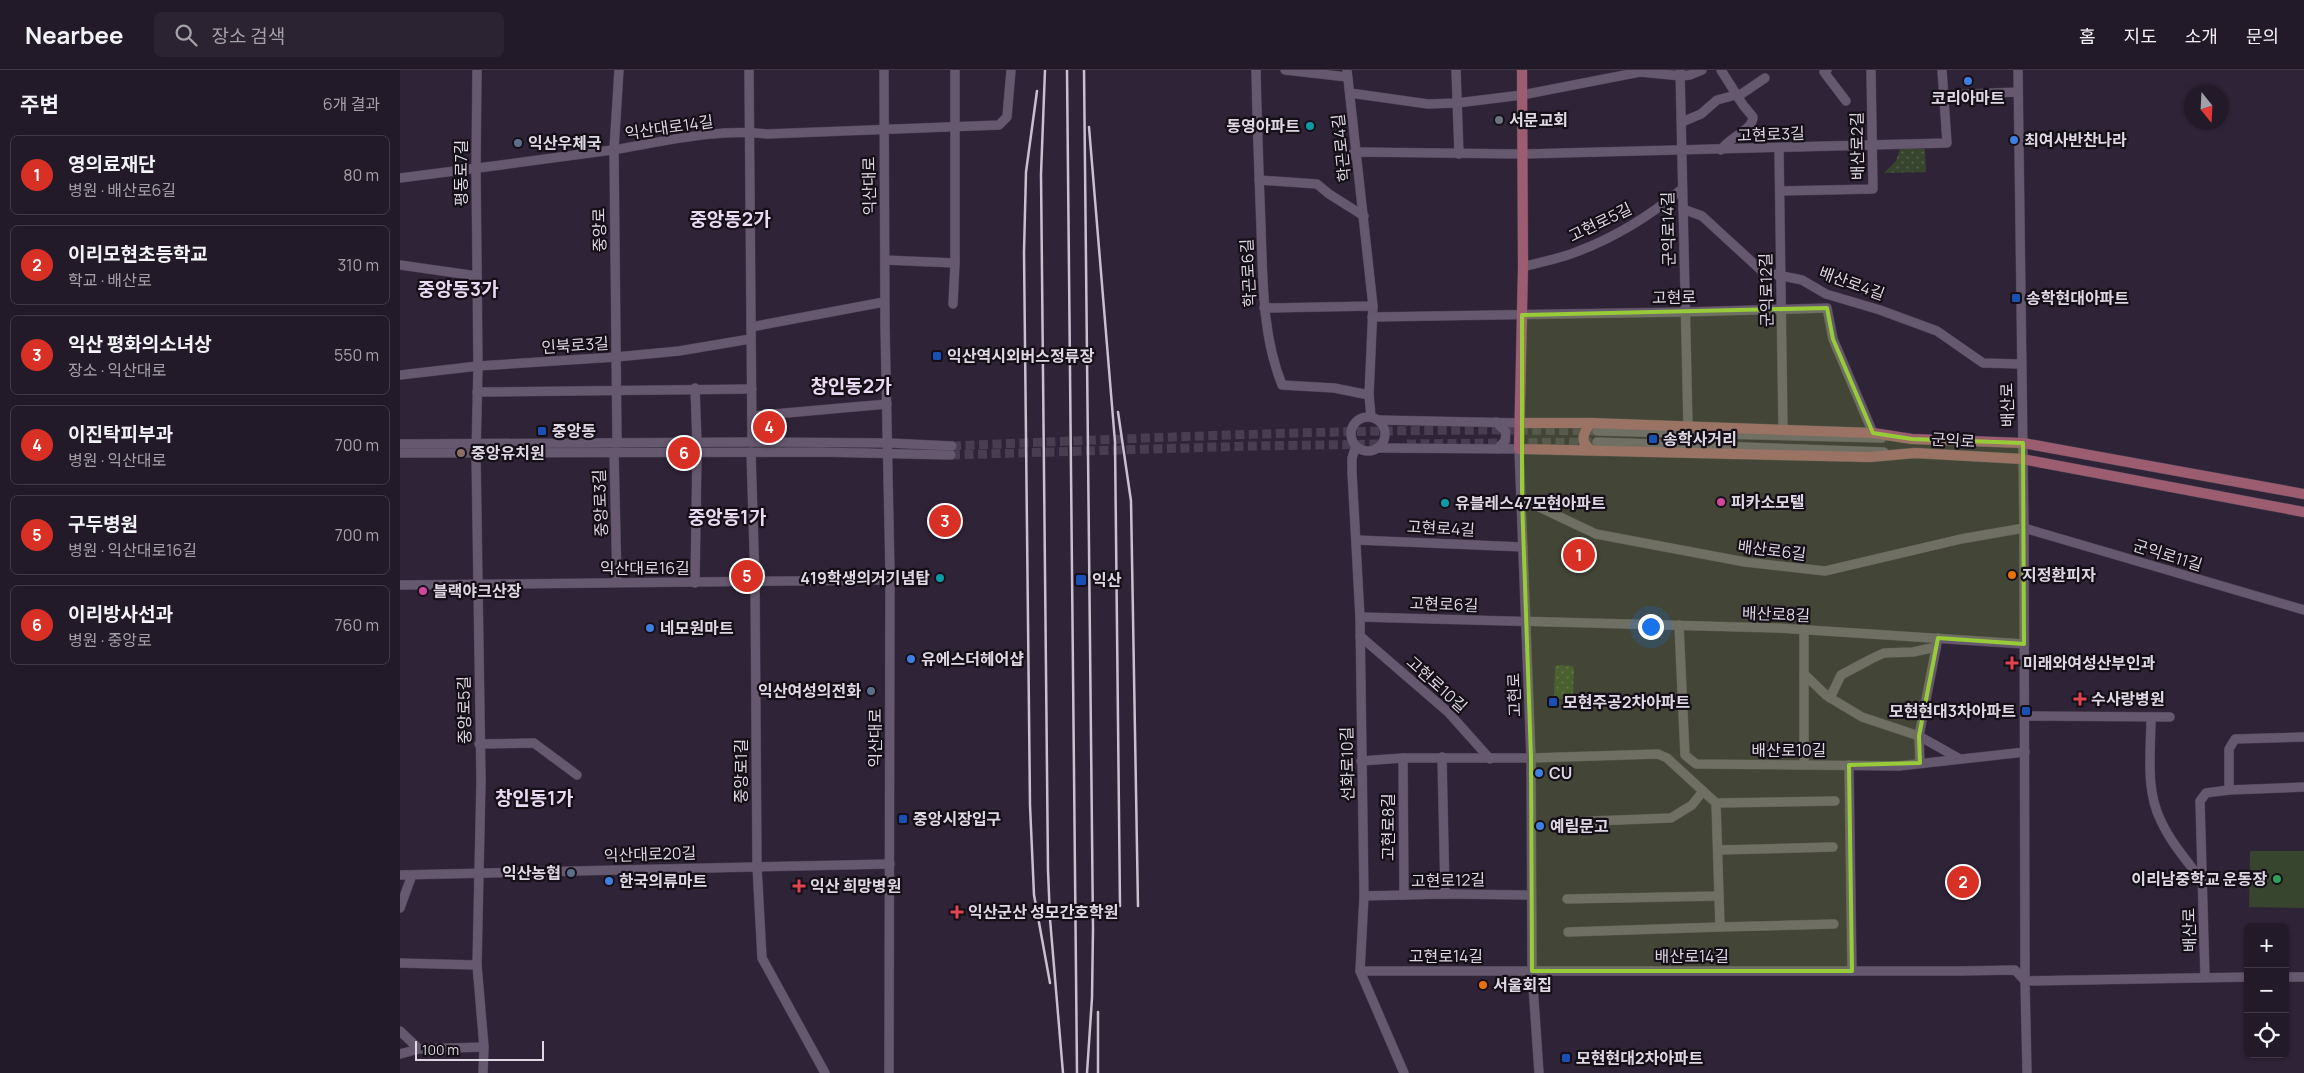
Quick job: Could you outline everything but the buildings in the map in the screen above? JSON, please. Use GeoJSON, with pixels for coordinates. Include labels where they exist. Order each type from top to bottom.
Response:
{"type":"FeatureCollection","features":[{"type":"Feature","properties":{"kind":"main road","name":"고현로"},"geometry":{"type":"LineString","coordinates":[[1519,449],[1523,267],[1522,70]]}},
{"type":"Feature","properties":{"kind":"main road"},"geometry":{"type":"LineString","coordinates":[[1520,423],[1594,427],[1688,426],[1873,433],[1912,439]]}},
{"type":"Feature","properties":{"kind":"main road"},"geometry":{"type":"LineString","coordinates":[[1594,427],[1583,434],[1585,446],[1594,446]]}},
{"type":"Feature","properties":{"kind":"main road","name":"군익로"},"geometry":{"type":"LineString","coordinates":[[1912,439],[2023,443],[2304,494]]}},
{"type":"Feature","properties":{"kind":"main road","name":"군익로"},"geometry":{"type":"LineString","coordinates":[[1519,449],[1594,446],[1870,457],[1915,453],[2022,459],[2304,512]]}},
{"type":"Feature","properties":{"kind":"street","name":"평동로7길"},"geometry":{"type":"LineString","coordinates":[[476,454],[478,366],[477,70]]}},
{"type":"Feature","properties":{"kind":"street","name":"중앙로"},"geometry":{"type":"LineString","coordinates":[[617,443],[614,149],[619,70]]}},
{"type":"Feature","properties":{"kind":"street"},"geometry":{"type":"LineString","coordinates":[[748,70],[752,447]]}},
{"type":"Feature","properties":{"kind":"street","name":"익산대로"},"geometry":{"type":"LineString","coordinates":[[884,70],[884,302],[889,443],[890,580],[889,1073]]}},
{"type":"Feature","properties":{"kind":"street"},"geometry":{"type":"LineString","coordinates":[[953,304],[955,263],[955,70]]}},
{"type":"Feature","properties":{"kind":"street","name":"익산대로14길"},"geometry":{"type":"LineString","coordinates":[[400,178],[614,149],[679,138],[748,132],[767,134],[999,125],[1007,117],[1011,70]]}},
{"type":"Feature","properties":{"kind":"street","name":"학곤로6길"},"geometry":{"type":"LineString","coordinates":[[1256,70],[1264,308],[1270,348],[1282,385],[1334,388],[1369,395]]}},
{"type":"Feature","properties":{"kind":"street","name":"학곤로4길"},"geometry":{"type":"LineString","coordinates":[[1286,70],[1347,73],[1373,306],[1369,395],[1374,418]]}},
{"type":"Feature","properties":{"kind":"street"},"geometry":{"type":"LineString","coordinates":[[1456,70],[1459,154]]}},
{"type":"Feature","properties":{"kind":"street"},"geometry":{"type":"LineString","coordinates":[[1350,93],[1428,104],[1457,103],[1522,95],[1640,72],[1690,75],[1702,70]]}},
{"type":"Feature","properties":{"kind":"street"},"geometry":{"type":"LineString","coordinates":[[1721,70],[1736,95],[1753,117],[1753,121],[1747,129],[1726,142],[1721,150]]}},
{"type":"Feature","properties":{"kind":"street"},"geometry":{"type":"LineString","coordinates":[[1827,70],[1824,72],[1846,100]]}},
{"type":"Feature","properties":{"kind":"street","name":"배산로2길"},"geometry":{"type":"LineString","coordinates":[[1780,192],[1873,189],[1871,70]]}},
{"type":"Feature","properties":{"kind":"street","name":"고현로3길"},"geometry":{"type":"LineString","coordinates":[[1522,154],[1947,143],[1946,95],[1942,70]]}},
{"type":"Feature","properties":{"kind":"street","name":"배산로"},"geometry":{"type":"LineString","coordinates":[[2018,70],[2024,528],[2025,981],[2028,1073]]}},
{"type":"Feature","properties":{"kind":"street","name":"군익로14길"},"geometry":{"type":"LineString","coordinates":[[1681,73],[1688,426]]}},
{"type":"Feature","properties":{"kind":"street"},"geometry":{"type":"LineString","coordinates":[[1682,122],[1701,114],[1717,100],[1736,95],[1765,78]]}},
{"type":"Feature","properties":{"kind":"street"},"geometry":{"type":"LineString","coordinates":[[1946,95],[2018,92]]}},
{"type":"Feature","properties":{"kind":"street","name":"군익로12길"},"geometry":{"type":"LineString","coordinates":[[1779,148],[1782,430]]}},
{"type":"Feature","properties":{"kind":"street"},"geometry":{"type":"LineString","coordinates":[[1344,158],[1356,152],[1522,154]]}},
{"type":"Feature","properties":{"kind":"street","name":"학곤로4길"},"geometry":{"type":"LineString","coordinates":[[1259,180],[1317,184],[1329,194],[1364,216]]}},
{"type":"Feature","properties":{"kind":"street","name":"고현로5길"},"geometry":{"type":"LineString","coordinates":[[1523,267],[1575,252],[1619,231],[1657,210],[1682,189]]}},
{"type":"Feature","properties":{"kind":"street","name":"배산로4길"},"geometry":{"type":"LineString","coordinates":[[1683,209],[1702,216],[1763,272],[1802,280],[1826,294],[1880,310],[1937,331],[1982,363],[2021,364]]}},
{"type":"Feature","properties":{"kind":"street"},"geometry":{"type":"LineString","coordinates":[[885,260],[955,263]]}},
{"type":"Feature","properties":{"kind":"street"},"geometry":{"type":"LineString","coordinates":[[400,264],[477,276]]}},
{"type":"Feature","properties":{"kind":"street"},"geometry":{"type":"LineString","coordinates":[[751,327],[884,302]]}},
{"type":"Feature","properties":{"kind":"street"},"geometry":{"type":"LineString","coordinates":[[1264,308],[1373,306]]}},
{"type":"Feature","properties":{"kind":"street","name":"고현로"},"geometry":{"type":"LineString","coordinates":[[1372,317],[1827,308],[1833,339],[1873,433]]}},
{"type":"Feature","properties":{"kind":"street","name":"인북로3길"},"geometry":{"type":"LineString","coordinates":[[400,375],[478,366],[616,357],[750,339]]}},
{"type":"Feature","properties":{"kind":"street"},"geometry":{"type":"LineString","coordinates":[[477,392],[695,388],[752,389]]}},
{"type":"Feature","properties":{"kind":"street"},"geometry":{"type":"LineString","coordinates":[[695,388],[697,448],[695,583]]}},
{"type":"Feature","properties":{"kind":"street"},"geometry":{"type":"LineString","coordinates":[[752,416],[887,404]]}},
{"type":"Feature","properties":{"kind":"street"},"geometry":{"type":"LineString","coordinates":[[1519,449],[1377,448],[1366,450],[1356,446],[1351,436],[1354,425],[1362,418],[1520,423]]}},
{"type":"Feature","properties":{"kind":"street"},"geometry":{"type":"LineString","coordinates":[[1374,418],[1384,429],[1385,434],[1377,448]]}},
{"type":"Feature","properties":{"kind":"street"},"geometry":{"type":"LineString","coordinates":[[1496,422],[1506,432],[1505,440],[1497,449]]}},
{"type":"Feature","properties":{"kind":"street","name":"군익로"},"geometry":{"type":"LineString","coordinates":[[1594,427],[1912,439]]}},
{"type":"Feature","properties":{"kind":"street"},"geometry":{"type":"LineString","coordinates":[[400,444],[617,443],[697,448]]}},
{"type":"Feature","properties":{"kind":"street"},"geometry":{"type":"LineString","coordinates":[[400,453],[614,452],[697,448],[889,443],[952,450],[889,454],[752,447]]}},
{"type":"Feature","properties":{"kind":"street","name":"선화로10길"},"geometry":{"type":"LineString","coordinates":[[1356,446],[1352,458],[1352,472],[1360,617],[1364,896],[1360,971],[1404,1073]]}},
{"type":"Feature","properties":{"kind":"street","name":"중앙로1길"},"geometry":{"type":"LineString","coordinates":[[752,447],[757,866],[762,958],[825,1073]]}},
{"type":"Feature","properties":{"kind":"street","name":"고현로"},"geometry":{"type":"LineString","coordinates":[[1519,449],[1531,758],[1532,971],[1538,1073]]}},
{"type":"Feature","properties":{"kind":"street","name":"중앙로3길"},"geometry":{"type":"LineString","coordinates":[[614,452],[617,582]]}},
{"type":"Feature","properties":{"kind":"street","name":"중앙로5길"},"geometry":{"type":"LineString","coordinates":[[476,454],[481,780],[477,965],[484,1047],[482,1073]]}},
{"type":"Feature","properties":{"kind":"street","name":"배산로6길"},"geometry":{"type":"LineString","coordinates":[[1522,499],[1596,534],[1746,562],[1825,572],[1961,539],[2024,528]]}},
{"type":"Feature","properties":{"kind":"street","name":"군익로11길"},"geometry":{"type":"LineString","coordinates":[[2024,528],[2304,610]]}},
{"type":"Feature","properties":{"kind":"street","name":"고현로4길"},"geometry":{"type":"LineString","coordinates":[[1357,540],[1523,547]]}},
{"type":"Feature","properties":{"kind":"street","name":"익산대로16길"},"geometry":{"type":"LineString","coordinates":[[400,585],[890,580]]}},
{"type":"Feature","properties":{"kind":"street","name":"고현로6길"},"geometry":{"type":"LineString","coordinates":[[1360,617],[1526,622]]}},
{"type":"Feature","properties":{"kind":"street","name":"배산로8길"},"geometry":{"type":"LineString","coordinates":[[1526,622],[1804,630],[1937,643],[2024,644]]}},
{"type":"Feature","properties":{"kind":"street","name":"배산로10길"},"geometry":{"type":"LineString","coordinates":[[1679,626],[1685,755],[1696,764],[1899,766],[2025,752]]}},
{"type":"Feature","properties":{"kind":"street"},"geometry":{"type":"LineString","coordinates":[[1804,630],[1804,765]]}},
{"type":"Feature","properties":{"kind":"street","name":"고현로10길"},"geometry":{"type":"LineString","coordinates":[[1360,636],[1448,712],[1490,759]]}},
{"type":"Feature","properties":{"kind":"street"},"geometry":{"type":"LineString","coordinates":[[1830,698],[1840,675],[1871,659],[1884,653],[1913,652],[1937,643]]}},
{"type":"Feature","properties":{"kind":"street"},"geometry":{"type":"LineString","coordinates":[[1920,763],[1919,736],[1937,643]]}},
{"type":"Feature","properties":{"kind":"street"},"geometry":{"type":"LineString","coordinates":[[1804,674],[1830,698],[1862,717],[1919,736],[1960,759]]}},
{"type":"Feature","properties":{"kind":"street"},"geometry":{"type":"LineString","coordinates":[[2025,716],[2170,717]]}},
{"type":"Feature","properties":{"kind":"street"},"geometry":{"type":"LineString","coordinates":[[2151,717],[2151,784],[2155,805],[2160,820],[2170,837],[2203,882]]}},
{"type":"Feature","properties":{"kind":"street"},"geometry":{"type":"LineString","coordinates":[[2229,790],[2229,749],[2235,739],[2304,737]]}},
{"type":"Feature","properties":{"kind":"street"},"geometry":{"type":"LineString","coordinates":[[479,744],[534,742],[577,775]]}},
{"type":"Feature","properties":{"kind":"street"},"geometry":{"type":"LineString","coordinates":[[1362,761],[1442,757],[1490,759],[1658,754],[1667,758],[1716,804],[1720,927]]}},
{"type":"Feature","properties":{"kind":"street"},"geometry":{"type":"LineString","coordinates":[[1442,757],[1445,894]]}},
{"type":"Feature","properties":{"kind":"street","name":"고현로8길"},"geometry":{"type":"LineString","coordinates":[[1403,758],[1404,895]]}},
{"type":"Feature","properties":{"kind":"street"},"geometry":{"type":"LineString","coordinates":[[1849,765],[1852,971]]}},
{"type":"Feature","properties":{"kind":"street","name":"배산로"},"geometry":{"type":"LineString","coordinates":[[2204,978],[2200,801],[2206,793],[2229,790],[2304,787]]}},
{"type":"Feature","properties":{"kind":"street"},"geometry":{"type":"LineString","coordinates":[[1567,822],[1671,818],[1692,805],[1703,791]]}},
{"type":"Feature","properties":{"kind":"street"},"geometry":{"type":"LineString","coordinates":[[1716,804],[1835,801]]}},
{"type":"Feature","properties":{"kind":"street"},"geometry":{"type":"LineString","coordinates":[[1718,850],[1833,847]]}},
{"type":"Feature","properties":{"kind":"street","name":"익산대로20길"},"geometry":{"type":"LineString","coordinates":[[400,875],[890,864]]}},
{"type":"Feature","properties":{"kind":"street"},"geometry":{"type":"LineString","coordinates":[[400,908],[412,875]]}},
{"type":"Feature","properties":{"kind":"street","name":"고현로12길"},"geometry":{"type":"LineString","coordinates":[[1364,896],[1445,894],[1532,895]]}},
{"type":"Feature","properties":{"kind":"street"},"geometry":{"type":"LineString","coordinates":[[1567,899],[1720,896]]}},
{"type":"Feature","properties":{"kind":"street"},"geometry":{"type":"LineString","coordinates":[[1568,932],[1834,924]]}},
{"type":"Feature","properties":{"kind":"street"},"geometry":{"type":"LineString","coordinates":[[400,964],[477,965]]}},
{"type":"Feature","properties":{"kind":"street","name":"배산로14길"},"geometry":{"type":"LineString","coordinates":[[1532,971],[2015,970],[2025,981]]}},
{"type":"Feature","properties":{"kind":"street","name":"고현로14길"},"geometry":{"type":"LineString","coordinates":[[1360,971],[1532,971]]}},
{"type":"Feature","properties":{"kind":"street"},"geometry":{"type":"LineString","coordinates":[[2025,981],[2244,977]]}},
{"type":"Feature","properties":{"kind":"street"},"geometry":{"type":"LineString","coordinates":[[2289,977],[2304,977]]}},
{"type":"Feature","properties":{"kind":"street"},"geometry":{"type":"LineString","coordinates":[[400,1031],[419,1050]]}},
{"type":"Feature","properties":{"kind":"street"},"geometry":{"type":"LineString","coordinates":[[400,1054],[419,1050],[484,1047]]}},
{"type":"Feature","properties":{"kind":"highlighted area"},"geometry":{"type":"Polygon","coordinates":[[[1827,308],[1833,339],[1873,433],[1912,439],[2023,443],[2024,644],[1938,638],[1919,736],[1920,763],[1849,765],[1852,971],[1532,971],[1531,758],[1522,499],[1522,315],[1827,308]]]}},
{"type":"Feature","properties":{"kind":"green space"},"geometry":{"type":"Polygon","coordinates":[[[1900,149],[1925,149],[1926,172],[1884,173],[1896,161],[1900,149]]]}},
{"type":"Feature","properties":{"kind":"green space"},"geometry":{"type":"Polygon","coordinates":[[[1557,665],[1573,666],[1573,698],[1571,699],[1555,699],[1555,667],[1557,665]]]}},
{"type":"Feature","properties":{"kind":"green space","name":"이리남중학교 운동장"},"geometry":{"type":"Polygon","coordinates":[[[2250,851],[2304,851],[2304,908],[2249,907],[2250,851]]]}},
{"type":"Feature","properties":{"kind":"tunnel"},"geometry":{"type":"LineString","coordinates":[[952,446],[1194,436],[1436,430],[1597,431]]}},
{"type":"Feature","properties":{"kind":"tunnel"},"geometry":{"type":"LineString","coordinates":[[1407,444],[1597,442]]}},
{"type":"Feature","properties":{"kind":"tunnel"},"geometry":{"type":"LineString","coordinates":[[951,455],[1386,444]]}},
{"type":"Feature","properties":{"kind":"railway"},"geometry":{"type":"LineString","coordinates":[[1045,70],[1041,174],[1048,870],[1050,919],[1063,1073]]}},
{"type":"Feature","properties":{"kind":"railway"},"geometry":{"type":"LineString","coordinates":[[1067,70],[1077,1073]]}},
{"type":"Feature","properties":{"kind":"railway"},"geometry":{"type":"LineString","coordinates":[[1084,70],[1093,929],[1092,998],[1087,1073]]}},
{"type":"Feature","properties":{"kind":"railway"},"geometry":{"type":"LineString","coordinates":[[1037,91],[1026,172],[1024,252],[1030,805],[1034,895],[1050,983]]}},
{"type":"Feature","properties":{"kind":"railway"},"geometry":{"type":"LineString","coordinates":[[1089,127],[1115,442],[1120,906]]}},
{"type":"Feature","properties":{"kind":"railway"},"geometry":{"type":"LineString","coordinates":[[1118,412],[1131,501],[1138,906]]}},
{"type":"Feature","properties":{"kind":"railway"},"geometry":{"type":"LineString","coordinates":[[1098,1012],[1098,1073]]}},
{"type":"Feature","properties":{"kind":"place","name":"코리아마트"},"geometry":{"type":"Point","coordinates":[1968,81]}},
{"type":"Feature","properties":{"kind":"place","name":"서문교회"},"geometry":{"type":"Point","coordinates":[1499,120]}},
{"type":"Feature","properties":{"kind":"place","name":"동영아파트"},"geometry":{"type":"Point","coordinates":[1310,126]}},
{"type":"Feature","properties":{"kind":"place","name":"최여사반찬나라"},"geometry":{"type":"Point","coordinates":[2014,140]}},
{"type":"Feature","properties":{"kind":"place","name":"익산우체국"},"geometry":{"type":"Point","coordinates":[518,143]}},
{"type":"Feature","properties":{"kind":"place","name":"송학현대아파트"},"geometry":{"type":"Point","coordinates":[2016,298]}},
{"type":"Feature","properties":{"kind":"place","name":"익산역시외버스정류장"},"geometry":{"type":"Point","coordinates":[937,356]}},
{"type":"Feature","properties":{"kind":"place","name":"이진탁피부과"},"geometry":{"type":"Point","coordinates":[769,427]}},
{"type":"Feature","properties":{"kind":"place","name":"중앙동"},"geometry":{"type":"Point","coordinates":[542,431]}},
{"type":"Feature","properties":{"kind":"place","name":"송학사거리"},"geometry":{"type":"Point","coordinates":[1653,439]}},
{"type":"Feature","properties":{"kind":"place","name":"중앙유치원"},"geometry":{"type":"Point","coordinates":[461,453]}},
{"type":"Feature","properties":{"kind":"place","name":"이리방사선과"},"geometry":{"type":"Point","coordinates":[684,453]}},
{"type":"Feature","properties":{"kind":"place","name":"피카소모텔"},"geometry":{"type":"Point","coordinates":[1721,502]}},
{"type":"Feature","properties":{"kind":"place","name":"유블레스47모현아파트"},"geometry":{"type":"Point","coordinates":[1445,503]}},
{"type":"Feature","properties":{"kind":"place","name":"익산 평화의소녀상"},"geometry":{"type":"Point","coordinates":[945,521]}},
{"type":"Feature","properties":{"kind":"place","name":"영의료재단"},"geometry":{"type":"Point","coordinates":[1579,555]}},
{"type":"Feature","properties":{"kind":"place","name":"지정환피자"},"geometry":{"type":"Point","coordinates":[2012,575]}},
{"type":"Feature","properties":{"kind":"place","name":"구두병원"},"geometry":{"type":"Point","coordinates":[747,576]}},
{"type":"Feature","properties":{"kind":"place","name":"419학생의거기념탑"},"geometry":{"type":"Point","coordinates":[940,578]}},
{"type":"Feature","properties":{"kind":"place","name":"익산"},"geometry":{"type":"Point","coordinates":[1081,580]}},
{"type":"Feature","properties":{"kind":"place","name":"블랙야크산장"},"geometry":{"type":"Point","coordinates":[423,591]}},
{"type":"Feature","properties":{"kind":"place","name":"네모원마트"},"geometry":{"type":"Point","coordinates":[650,628]}},
{"type":"Feature","properties":{"kind":"place","name":"유에스더헤어샵"},"geometry":{"type":"Point","coordinates":[911,659]}},
{"type":"Feature","properties":{"kind":"place","name":"미래와여성산부인과"},"geometry":{"type":"Point","coordinates":[2012,663]}},
{"type":"Feature","properties":{"kind":"place","name":"익산여성의전화"},"geometry":{"type":"Point","coordinates":[871,691]}},
{"type":"Feature","properties":{"kind":"place","name":"수사랑병원"},"geometry":{"type":"Point","coordinates":[2080,699]}},
{"type":"Feature","properties":{"kind":"place","name":"모현주공2차아파트"},"geometry":{"type":"Point","coordinates":[1553,702]}},
{"type":"Feature","properties":{"kind":"place","name":"모현현대3차아파트"},"geometry":{"type":"Point","coordinates":[2026,711]}},
{"type":"Feature","properties":{"kind":"place","name":"CU"},"geometry":{"type":"Point","coordinates":[1539,773]}},
{"type":"Feature","properties":{"kind":"place","name":"중앙시장입구"},"geometry":{"type":"Point","coordinates":[903,819]}},
{"type":"Feature","properties":{"kind":"place","name":"예림문고"},"geometry":{"type":"Point","coordinates":[1540,826]}},
{"type":"Feature","properties":{"kind":"place","name":"익산농협"},"geometry":{"type":"Point","coordinates":[571,873]}},
{"type":"Feature","properties":{"kind":"place","name":"이리남중학교 운동장"},"geometry":{"type":"Point","coordinates":[2277,879]}},
{"type":"Feature","properties":{"kind":"place","name":"한국의류마트"},"geometry":{"type":"Point","coordinates":[609,881]}},
{"type":"Feature","properties":{"kind":"place","name":"이리모현초등학교"},"geometry":{"type":"Point","coordinates":[1963,882]}},
{"type":"Feature","properties":{"kind":"place","name":"익산 희망병원"},"geometry":{"type":"Point","coordinates":[799,886]}},
{"type":"Feature","properties":{"kind":"place","name":"익산군산 성모간호학원"},"geometry":{"type":"Point","coordinates":[957,912]}},
{"type":"Feature","properties":{"kind":"place","name":"서울회집"},"geometry":{"type":"Point","coordinates":[1483,985]}},
{"type":"Feature","properties":{"kind":"place","name":"모현현대2차아파트"},"geometry":{"type":"Point","coordinates":[1566,1058]}},
{"type":"Feature","properties":{"kind":"district","name":"중앙동2가"},"geometry":{"type":"Point","coordinates":[730,219]}},
{"type":"Feature","properties":{"kind":"district","name":"중앙동3가"},"geometry":{"type":"Point","coordinates":[458,289]}},
{"type":"Feature","properties":{"kind":"district","name":"창인동2가"},"geometry":{"type":"Point","coordinates":[851,386]}},
{"type":"Feature","properties":{"kind":"district","name":"중앙동1가"},"geometry":{"type":"Point","coordinates":[727,517]}},
{"type":"Feature","properties":{"kind":"district","name":"창인동1가"},"geometry":{"type":"Point","coordinates":[534,798]}}]}
